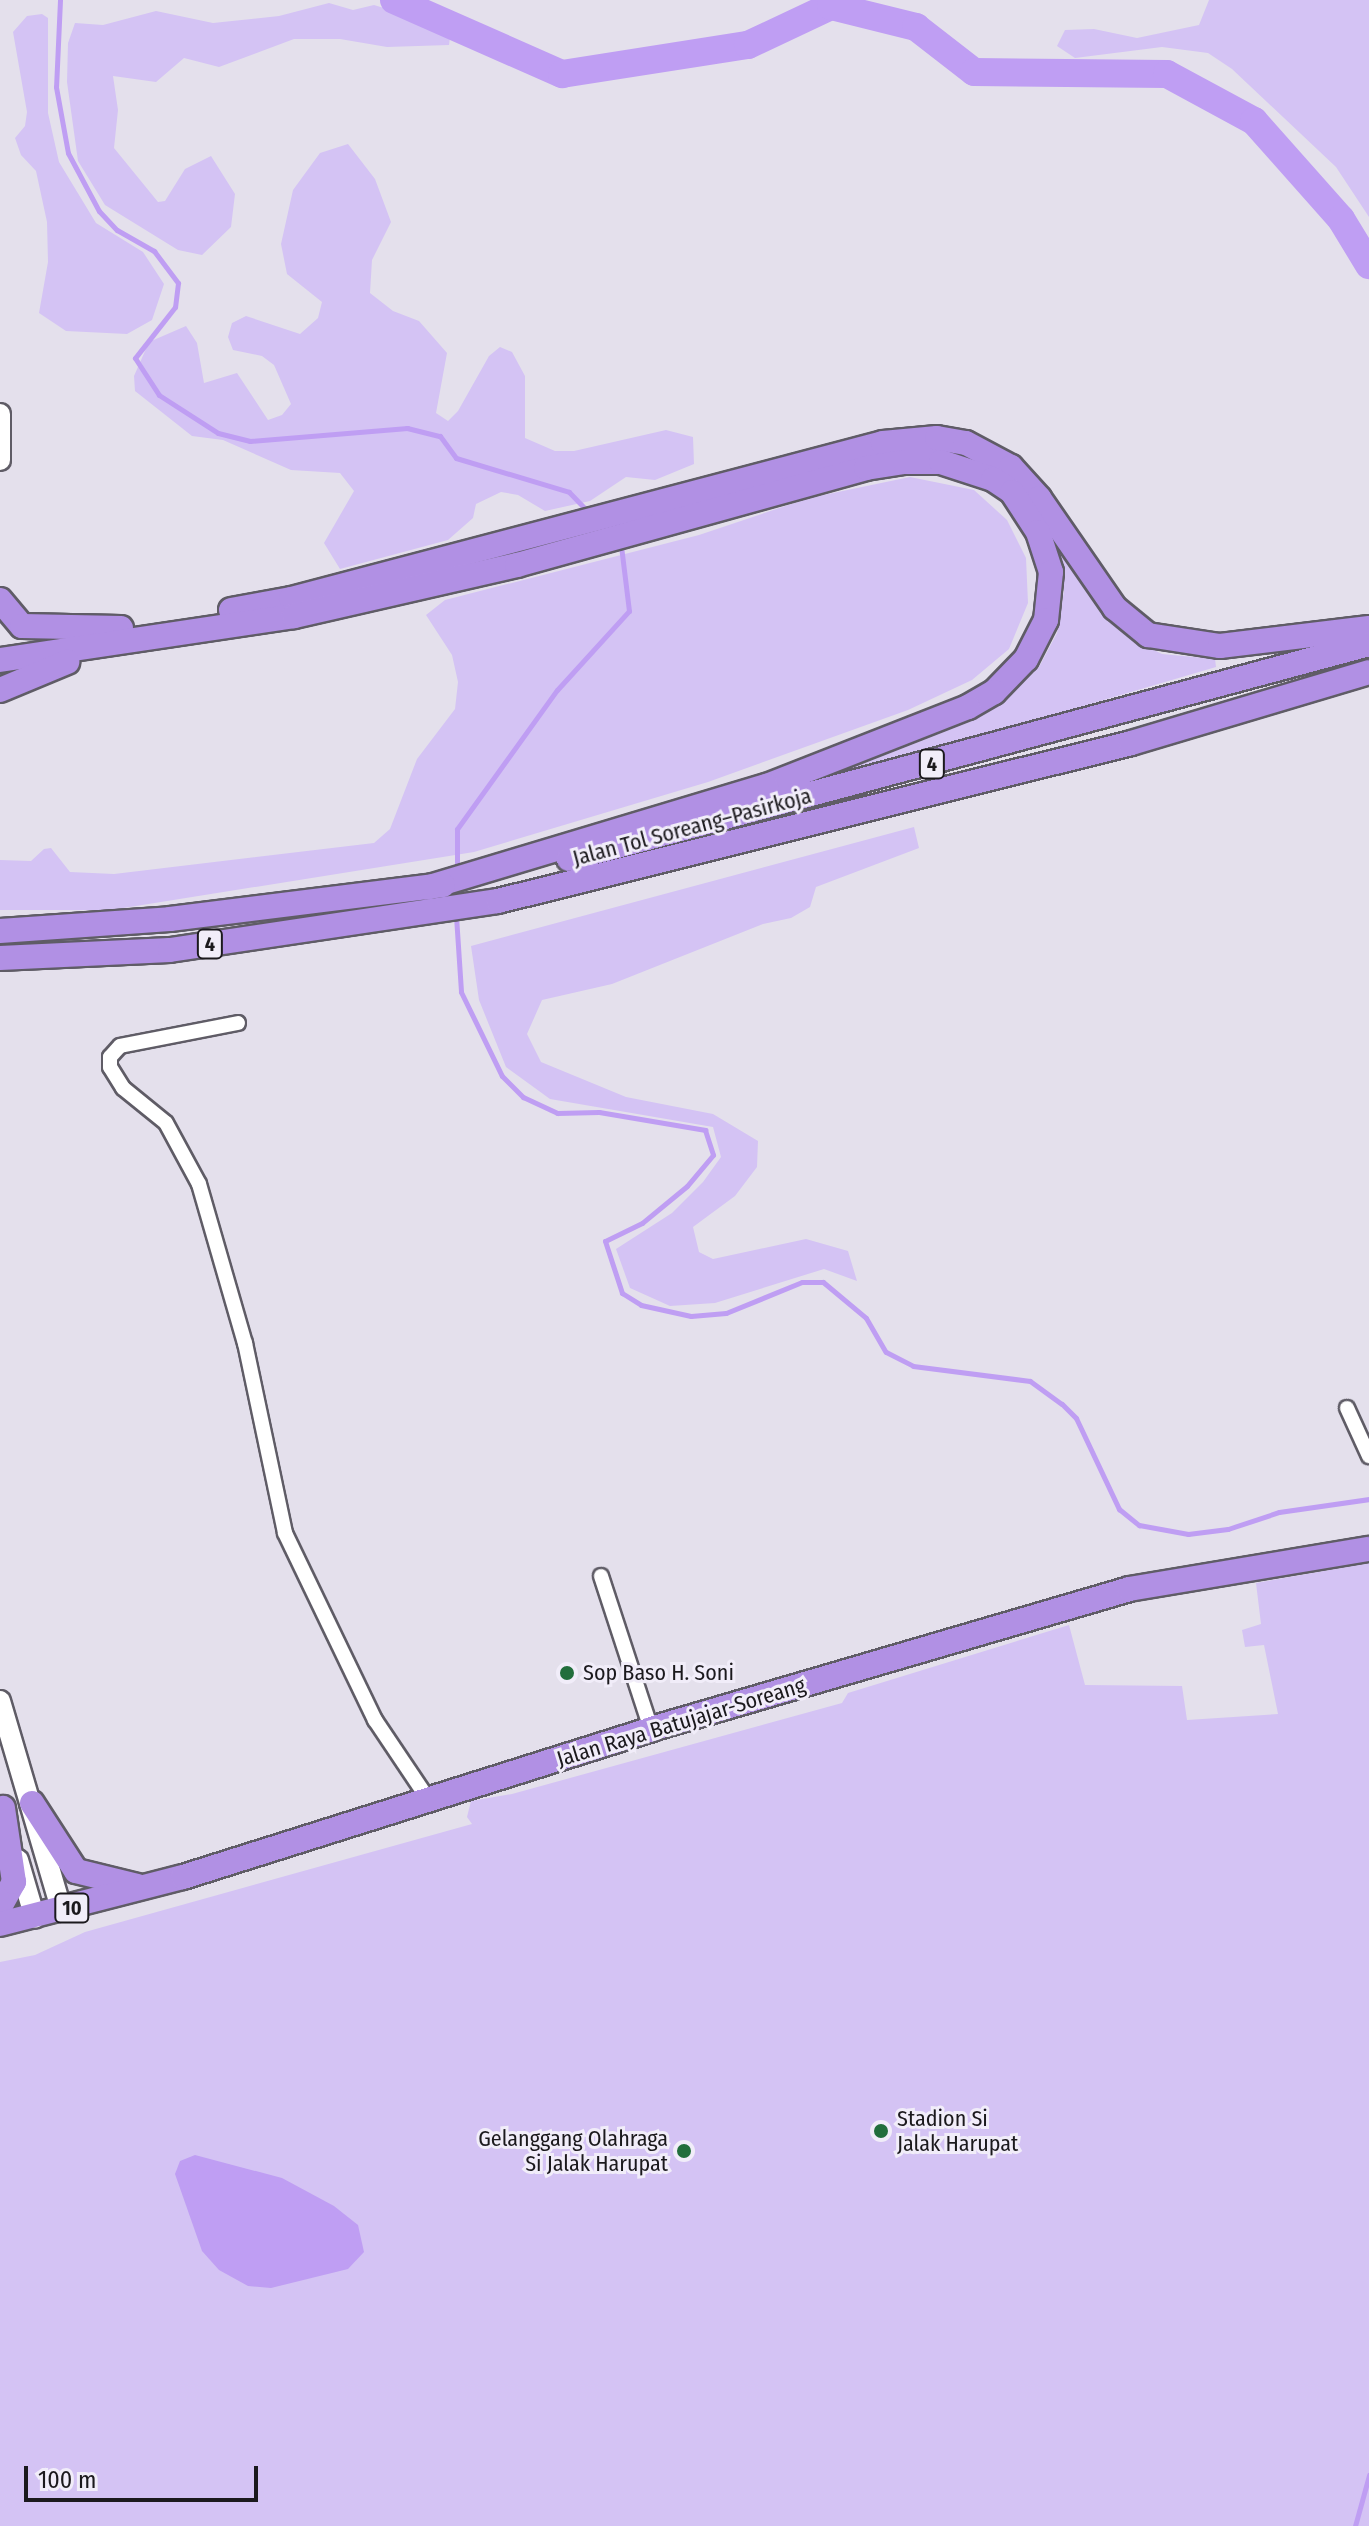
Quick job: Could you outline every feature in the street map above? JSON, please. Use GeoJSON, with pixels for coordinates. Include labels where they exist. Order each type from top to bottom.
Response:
{"type":"FeatureCollection","features":[{"type":"Feature","properties":{"kind":"highway"},"geometry":{"type":"LineString","coordinates":[[0,660],[294,616],[571,550],[649,517],[883,443],[952,441],[1011,467],[1039,498],[1115,608],[1148,635],[1220,646],[1369,628]]}},
{"type":"Feature","properties":{"kind":"highway"},"geometry":{"type":"LineString","coordinates":[[0,647],[291,599],[552,532],[649,517],[866,468],[941,462],[970,468],[1012,492],[1045,547],[1052,598],[1026,659],[994,692],[968,707],[766,786],[495,881]]}},
{"type":"Feature","properties":{"kind":"highway"},"geometry":{"type":"LineString","coordinates":[[0,600],[22,626],[121,628]]}},
{"type":"Feature","properties":{"kind":"highway"},"geometry":{"type":"LineString","coordinates":[[0,690],[48,668],[177,634]]}},
{"type":"Feature","properties":{"kind":"highway","name":"Jalan Tol Soreang–Pasirkoja"},"geometry":{"type":"LineString","coordinates":[[0,958],[170,950],[419,915],[495,881],[1369,644]]}},
{"type":"Feature","properties":{"kind":"highway","name":"Jalan Tol Soreang–Pasirkoja"},"geometry":{"type":"LineString","coordinates":[[495,881],[1131,743],[1369,672]]}},
{"type":"Feature","properties":{"kind":"highway","name":"4"},"geometry":{"type":"LineString","coordinates":[[0,931],[170,919],[495,881]]}},
{"type":"Feature","properties":{"kind":"highway","name":"Jalan Raya Batujajar-Soreang"},"geometry":{"type":"LineString","coordinates":[[0,1924],[35,1918],[143,1888],[430,1802],[651,1729],[1129,1589],[1369,1549]]}},
{"type":"Feature","properties":{"kind":"highway"},"geometry":{"type":"LineString","coordinates":[[0,1907],[14,1882],[2,1802]]}},
{"type":"Feature","properties":{"kind":"highway"},"geometry":{"type":"LineString","coordinates":[[32,1803],[76,1871],[143,1888]]}},
{"type":"Feature","properties":{"kind":"street"},"geometry":{"type":"LineString","coordinates":[[0,414],[0,460]]}},
{"type":"Feature","properties":{"kind":"street"},"geometry":{"type":"LineString","coordinates":[[238,1023],[120,1046],[110,1057],[110,1067],[123,1088],[166,1123],[199,1184],[245,1343],[285,1533],[375,1720],[430,1802]]}},
{"type":"Feature","properties":{"kind":"street"},"geometry":{"type":"LineString","coordinates":[[1347,1408],[1369,1456]]}},
{"type":"Feature","properties":{"kind":"street"},"geometry":{"type":"LineString","coordinates":[[601,1576],[651,1729]]}},
{"type":"Feature","properties":{"kind":"street"},"geometry":{"type":"LineString","coordinates":[[0,1701],[62,1911]]}},
{"type":"Feature","properties":{"kind":"street"},"geometry":{"type":"LineString","coordinates":[[2,1802],[35,1918]]}},
{"type":"Feature","properties":{"kind":"shaded area"},"geometry":{"type":"Polygon","coordinates":[[[1209,0],[1369,0],[1369,217],[1336,167],[1232,69],[1208,53],[1162,47],[1075,58],[1057,46],[1065,30],[1094,29],[1137,38],[1199,25],[1209,0]]]}},
{"type":"Feature","properties":{"kind":"shaded area"},"geometry":{"type":"Polygon","coordinates":[[[329,3],[353,10],[374,5],[423,20],[450,37],[449,45],[387,47],[340,39],[294,39],[219,67],[184,58],[156,82],[113,76],[118,110],[114,148],[158,202],[165,201],[185,169],[211,156],[235,194],[231,227],[202,255],[178,250],[105,205],[78,161],[67,82],[68,43],[75,23],[103,25],[156,11],[213,23],[279,16],[329,3]]]}},
{"type":"Feature","properties":{"kind":"shaded area"},"geometry":{"type":"Polygon","coordinates":[[[42,14],[48,18],[48,113],[59,162],[96,223],[143,252],[164,284],[152,320],[127,334],[66,331],[39,313],[48,262],[47,222],[36,171],[21,155],[15,138],[25,126],[27,112],[13,32],[27,16],[42,14]]]}},
{"type":"Feature","properties":{"kind":"shaded area"},"geometry":{"type":"Polygon","coordinates":[[[348,144],[375,179],[391,222],[372,260],[370,293],[393,311],[419,321],[447,353],[436,413],[448,421],[458,411],[489,356],[500,347],[512,352],[525,376],[525,438],[555,451],[574,451],[666,430],[693,437],[694,464],[655,480],[626,477],[590,501],[545,511],[518,495],[501,492],[476,504],[473,518],[448,540],[340,569],[324,543],[354,491],[340,473],[291,470],[223,440],[192,436],[135,391],[134,376],[149,342],[186,326],[197,343],[204,383],[237,373],[268,420],[282,415],[291,404],[274,365],[262,356],[233,350],[228,337],[232,323],[246,316],[300,334],[318,318],[322,302],[287,274],[281,244],[293,190],[320,153],[348,144]]]}},
{"type":"Feature","properties":{"kind":"shaded area"},"geometry":{"type":"Polygon","coordinates":[[[910,477],[974,490],[1007,520],[1026,558],[1028,603],[1009,649],[972,680],[908,710],[708,782],[474,852],[111,910],[0,910],[0,860],[31,861],[44,849],[51,848],[70,872],[114,874],[374,843],[390,829],[417,759],[455,709],[458,682],[452,655],[426,615],[445,600],[699,535],[809,498],[910,477]]]}},
{"type":"Feature","properties":{"kind":"shaded area"},"geometry":{"type":"Polygon","coordinates":[[[1037,511],[1097,606],[1130,638],[1162,654],[1215,659],[1216,667],[848,775],[845,769],[978,715],[1039,667],[1057,633],[1064,591],[1058,561],[1037,511]]]}},
{"type":"Feature","properties":{"kind":"shaded area"},"geometry":{"type":"Polygon","coordinates":[[[914,827],[919,848],[816,887],[810,907],[791,918],[763,924],[612,984],[542,1000],[527,1034],[541,1062],[626,1097],[713,1114],[758,1141],[757,1167],[735,1196],[693,1227],[699,1252],[713,1259],[806,1239],[848,1251],[857,1281],[824,1269],[715,1303],[670,1306],[630,1288],[616,1249],[672,1213],[703,1182],[721,1157],[713,1127],[550,1099],[506,1067],[479,1000],[471,946],[914,827]]]}},
{"type":"Feature","properties":{"kind":"shaded area","name":"Gelanggang Olahraga Si Jalak Harupat"},"geometry":{"type":"Polygon","coordinates":[[[1369,1563],[1369,2526],[0,2526],[0,1962],[35,1955],[85,1932],[472,1824],[467,1817],[471,1801],[512,1794],[842,1703],[848,1693],[1069,1625],[1085,1685],[1182,1686],[1187,1720],[1278,1714],[1264,1645],[1245,1647],[1242,1630],[1261,1624],[1256,1583],[1369,1563]]]}},
{"type":"Feature","properties":{"kind":"shaded area"},"geometry":{"type":"Polygon","coordinates":[[[195,2155],[282,2178],[334,2206],[358,2225],[364,2252],[348,2269],[271,2288],[248,2286],[219,2270],[202,2251],[175,2174],[180,2161],[195,2155]]]}},
{"type":"Feature","properties":{"kind":"waterway"},"geometry":{"type":"LineString","coordinates":[[60,0],[56,87],[68,153],[99,211],[117,230],[154,251],[178,283],[175,307],[135,358],[159,395],[218,433],[250,441],[407,428],[440,436],[456,458],[569,492],[589,513]]}},
{"type":"Feature","properties":{"kind":"waterway"},"geometry":{"type":"LineString","coordinates":[[394,0],[562,74],[748,45],[831,6],[916,27],[974,72],[1167,74],[1254,121],[1341,219],[1369,265]]}},
{"type":"Feature","properties":{"kind":"waterway"},"geometry":{"type":"LineString","coordinates":[[457,870],[457,829],[557,690],[629,611],[621,546]]}},
{"type":"Feature","properties":{"kind":"waterway"},"geometry":{"type":"LineString","coordinates":[[456,916],[461,992],[502,1076],[523,1097],[557,1113],[599,1112],[705,1130],[713,1155],[687,1186],[642,1223],[605,1241],[622,1293],[641,1305],[691,1316],[726,1313],[802,1282],[823,1282],[866,1318],[886,1352],[913,1366],[1030,1381],[1062,1404],[1076,1418],[1119,1509],[1139,1525],[1188,1534],[1228,1529],[1279,1512],[1369,1499]]}},
{"type":"Feature","properties":{"kind":"waterway"},"geometry":{"type":"LineString","coordinates":[[1355,2526],[1369,2475]]}},
{"type":"Feature","properties":{"kind":"place","name":"Sop Baso H. Soni"},"geometry":{"type":"Point","coordinates":[567,1673]}},
{"type":"Feature","properties":{"kind":"place","name":"Stadion Si Jalak Harupat"},"geometry":{"type":"Point","coordinates":[881,2131]}},
{"type":"Feature","properties":{"kind":"place","name":"Gelanggang Olahraga Si Jalak Harupat"},"geometry":{"type":"Point","coordinates":[684,2151]}}]}
